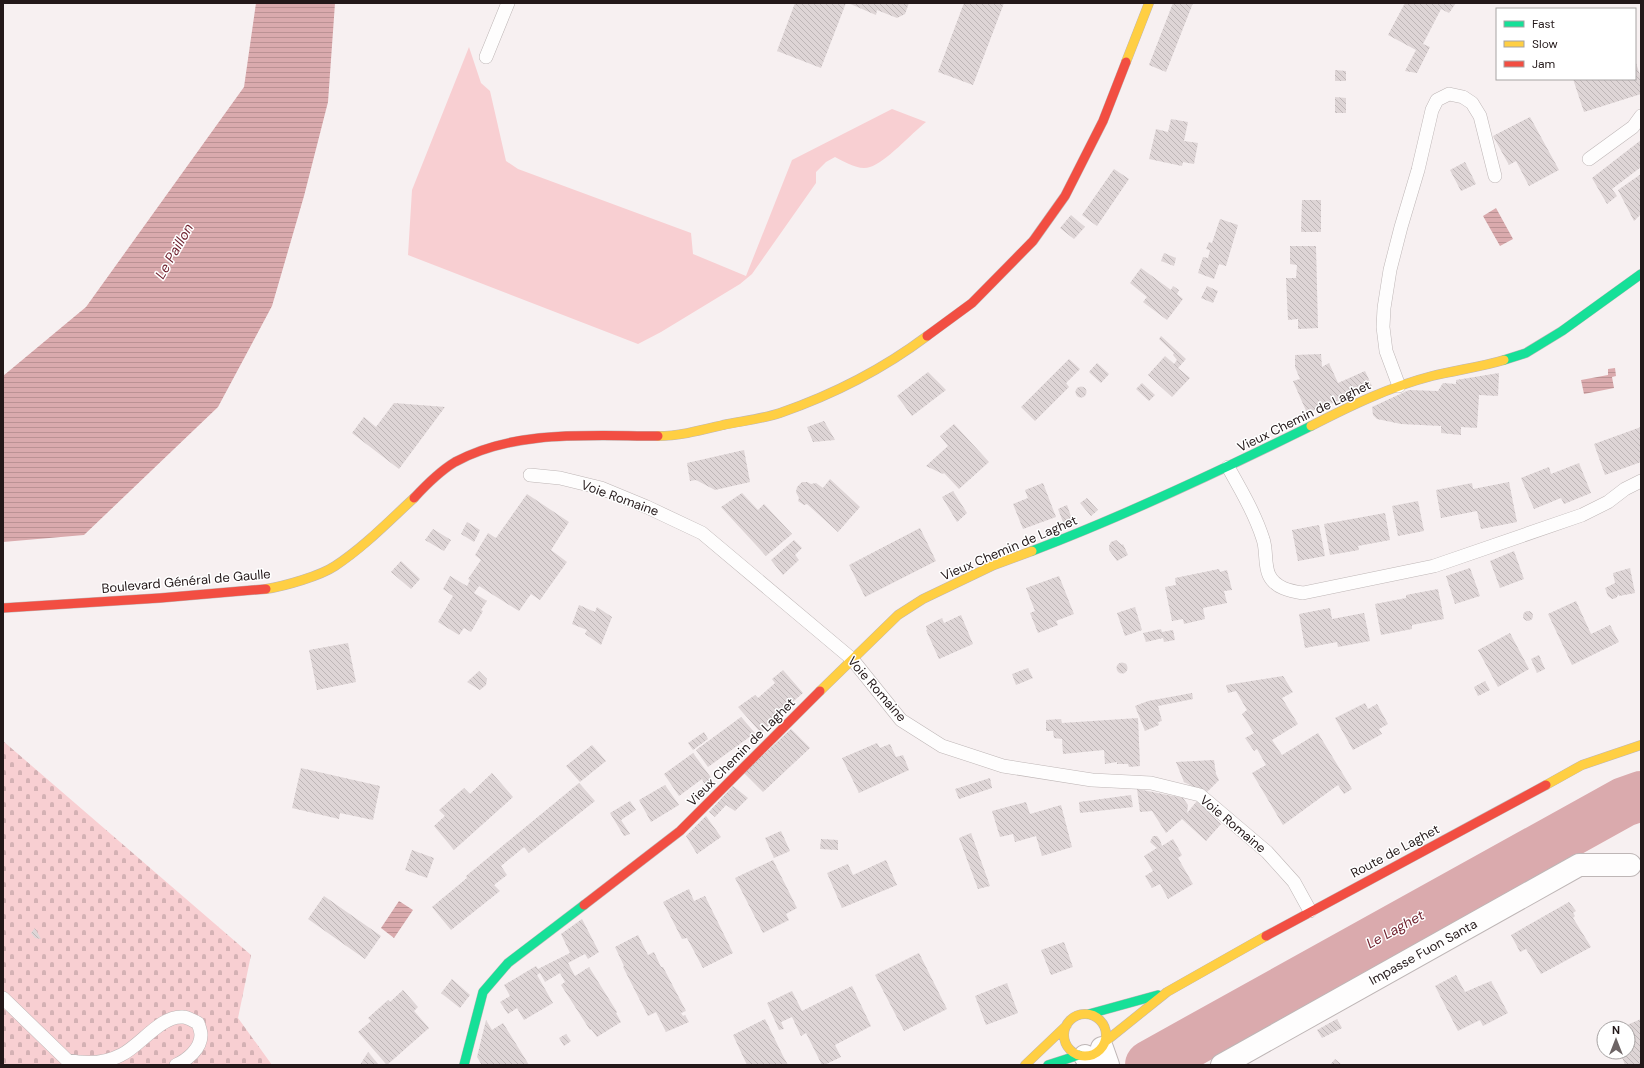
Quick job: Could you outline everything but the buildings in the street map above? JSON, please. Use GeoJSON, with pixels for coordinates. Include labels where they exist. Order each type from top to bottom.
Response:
{"type":"FeatureCollection","features":[{"type":"Feature","properties":{"kind":"street","name":"Boulevard Général de Gaulle"},"geometry":{"type":"LineString","coordinates":[[3,608],[160,598],[248,591],[277,587],[299,581],[334,567],[383,528],[432,480],[454,463],[481,450],[529,439],[570,436],[671,436],[779,413],[855,382],[912,347],[972,303],[1032,241],[1064,196],[1102,122],[1149,3]]}},
{"type":"Feature","properties":{"kind":"street","name":"Vieux Chemin de Laghet"},"geometry":{"type":"LineString","coordinates":[[464,1065],[483,992],[508,963],[680,831],[852,658],[898,615],[923,599],[994,565],[1079,532],[1228,467],[1357,403],[1398,386],[1433,376],[1502,361],[1526,353],[1562,331],[1641,274]]}},
{"type":"Feature","properties":{"kind":"street","name":"Route de Laghet"},"geometry":{"type":"LineString","coordinates":[[1048,1065],[1095,1055],[1167,992],[1310,911],[1582,765],[1641,745]]}},
{"type":"Feature","properties":{"kind":"street","name":"Impasse Fuon Santa"},"geometry":{"type":"LineString","coordinates":[[1222,1065],[1578,865],[1630,864]]}},
{"type":"Feature","properties":{"kind":"street","name":"Route de Laghet"},"geometry":{"type":"LineString","coordinates":[[1089,1014],[1167,992]]}},
{"type":"Feature","properties":{"kind":"street"},"geometry":{"type":"LineString","coordinates":[[1025,1065],[1067,1024],[1076,1016],[1089,1014],[1101,1021],[1105,1027],[1095,1055],[1074,1053],[1066,1043],[1064,1036],[1067,1024]]}},
{"type":"Feature","properties":{"kind":"lane"},"geometry":{"type":"LineString","coordinates":[[486,57],[508,3]]}},
{"type":"Feature","properties":{"kind":"lane"},"geometry":{"type":"LineString","coordinates":[[1398,386],[1386,351],[1383,328],[1384,308],[1390,270],[1400,227],[1418,170],[1432,110],[1437,100],[1448,94],[1463,97],[1472,103],[1480,116],[1494,176]]}},
{"type":"Feature","properties":{"kind":"lane"},"geometry":{"type":"LineString","coordinates":[[1589,159],[1632,127],[1641,116]]}},
{"type":"Feature","properties":{"kind":"lane"},"geometry":{"type":"LineString","coordinates":[[1228,467],[1244,495],[1263,538],[1269,575],[1277,584],[1288,591],[1302,593],[1434,566],[1582,515],[1608,502],[1625,489],[1641,481]]}},
{"type":"Feature","properties":{"kind":"lane","name":"Voie Romaine"},"geometry":{"type":"LineString","coordinates":[[530,475],[560,478],[600,488],[647,507],[702,534],[852,658],[900,720],[942,746],[1003,766],[1092,780],[1151,783],[1200,795],[1266,852],[1294,882],[1310,911]]}},
{"type":"Feature","properties":{"kind":"lane"},"geometry":{"type":"LineString","coordinates":[[3,998],[67,1060],[82,1063],[100,1062],[122,1055],[168,1020],[184,1017],[198,1023],[201,1035],[199,1046],[184,1061],[176,1065]]}},
{"type":"Feature","properties":{"kind":"green space"},"geometry":{"type":"Polygon","coordinates":[[[469,47],[481,83],[490,91],[506,161],[518,169],[691,233],[693,254],[746,276],[792,160],[892,109],[926,122],[891,154],[870,167],[857,167],[835,157],[826,162],[816,172],[816,183],[752,274],[740,284],[661,332],[638,344],[408,255],[412,190],[469,47]]]}},
{"type":"Feature","properties":{"kind":"green space"},"geometry":{"type":"Polygon","coordinates":[[[3,741],[251,955],[238,1018],[272,1065],[3,1065],[3,741]]]}},
{"type":"Feature","properties":{"kind":"water","name":"Le Paillon"},"geometry":{"type":"Polygon","coordinates":[[[256,3],[335,3],[328,102],[304,196],[272,306],[218,407],[84,535],[3,542],[3,376],[86,307],[244,87],[256,3]]]}},
{"type":"Feature","properties":{"kind":"water"},"geometry":{"type":"Polygon","coordinates":[[[1496,208],[1513,239],[1500,246],[1483,216],[1496,208]]]}},
{"type":"Feature","properties":{"kind":"water"},"geometry":{"type":"Polygon","coordinates":[[[1615,368],[1616,376],[1612,377],[1614,388],[1584,394],[1581,380],[1608,375],[1608,369],[1615,368]]]}},
{"type":"Feature","properties":{"kind":"water"},"geometry":{"type":"Polygon","coordinates":[[[399,901],[413,910],[394,938],[381,928],[399,901]]]}},
{"type":"Feature","properties":{"kind":"waterway","name":"Le Laghet"},"geometry":{"type":"LineString","coordinates":[[1150,1065],[1624,802],[1641,796]]}},
{"type":"Feature","properties":{"kind":"traffic: fast"},"geometry":{"type":"LineString","coordinates":[[1504,360],[1526,353],[1562,331],[1641,274]]}},
{"type":"Feature","properties":{"kind":"traffic: fast"},"geometry":{"type":"LineString","coordinates":[[1032,551],[1103,523],[1173,492],[1311,426]]}},
{"type":"Feature","properties":{"kind":"traffic: fast"},"geometry":{"type":"LineString","coordinates":[[464,1065],[483,992],[508,963],[584,905]]}},
{"type":"Feature","properties":{"kind":"traffic: fast"},"geometry":{"type":"LineString","coordinates":[[1089,1014],[1158,995]]}},
{"type":"Feature","properties":{"kind":"traffic: fast"},"geometry":{"type":"LineString","coordinates":[[1048,1065],[1079,1055]]}},
{"type":"Feature","properties":{"kind":"traffic: slow"},"geometry":{"type":"LineString","coordinates":[[1126,62],[1149,3]]}},
{"type":"Feature","properties":{"kind":"traffic: slow"},"geometry":{"type":"LineString","coordinates":[[658,436],[699,431],[773,415],[799,406],[819,398],[875,370],[927,336]]}},
{"type":"Feature","properties":{"kind":"traffic: slow"},"geometry":{"type":"LineString","coordinates":[[1311,426],[1355,404],[1416,380],[1504,360]]}},
{"type":"Feature","properties":{"kind":"traffic: slow"},"geometry":{"type":"LineString","coordinates":[[266,589],[283,586],[329,570],[346,559],[386,525],[414,498]]}},
{"type":"Feature","properties":{"kind":"traffic: slow"},"geometry":{"type":"LineString","coordinates":[[820,691],[898,615],[923,599],[994,565],[1032,551]]}},
{"type":"Feature","properties":{"kind":"traffic: slow"},"geometry":{"type":"LineString","coordinates":[[1546,785],[1582,765],[1641,745]]}},
{"type":"Feature","properties":{"kind":"traffic: slow"},"geometry":{"type":"LineString","coordinates":[[1106,1041],[1167,992],[1266,936]]}},
{"type":"Feature","properties":{"kind":"traffic: slow"},"geometry":{"type":"LineString","coordinates":[[1081,1014],[1089,1014],[1097,1017],[1103,1023],[1106,1035],[1103,1047],[1097,1053],[1089,1056],[1081,1056],[1073,1053],[1067,1047],[1064,1039],[1064,1031],[1067,1023],[1073,1017],[1081,1014]]}},
{"type":"Feature","properties":{"kind":"traffic: slow"},"geometry":{"type":"LineString","coordinates":[[1025,1065],[1067,1025]]}},
{"type":"Feature","properties":{"kind":"traffic: jam"},"geometry":{"type":"LineString","coordinates":[[927,336],[972,303],[1033,241],[1065,196],[1103,121],[1126,62]]}},
{"type":"Feature","properties":{"kind":"traffic: jam"},"geometry":{"type":"LineString","coordinates":[[414,498],[433,478],[455,462],[478,451],[503,444],[528,439],[554,437],[658,436]]}},
{"type":"Feature","properties":{"kind":"traffic: jam"},"geometry":{"type":"LineString","coordinates":[[3,608],[160,598],[266,589]]}},
{"type":"Feature","properties":{"kind":"traffic: jam"},"geometry":{"type":"LineString","coordinates":[[584,905],[680,831],[820,691]]}},
{"type":"Feature","properties":{"kind":"traffic: jam"},"geometry":{"type":"LineString","coordinates":[[1266,936],[1546,785]]}}]}
